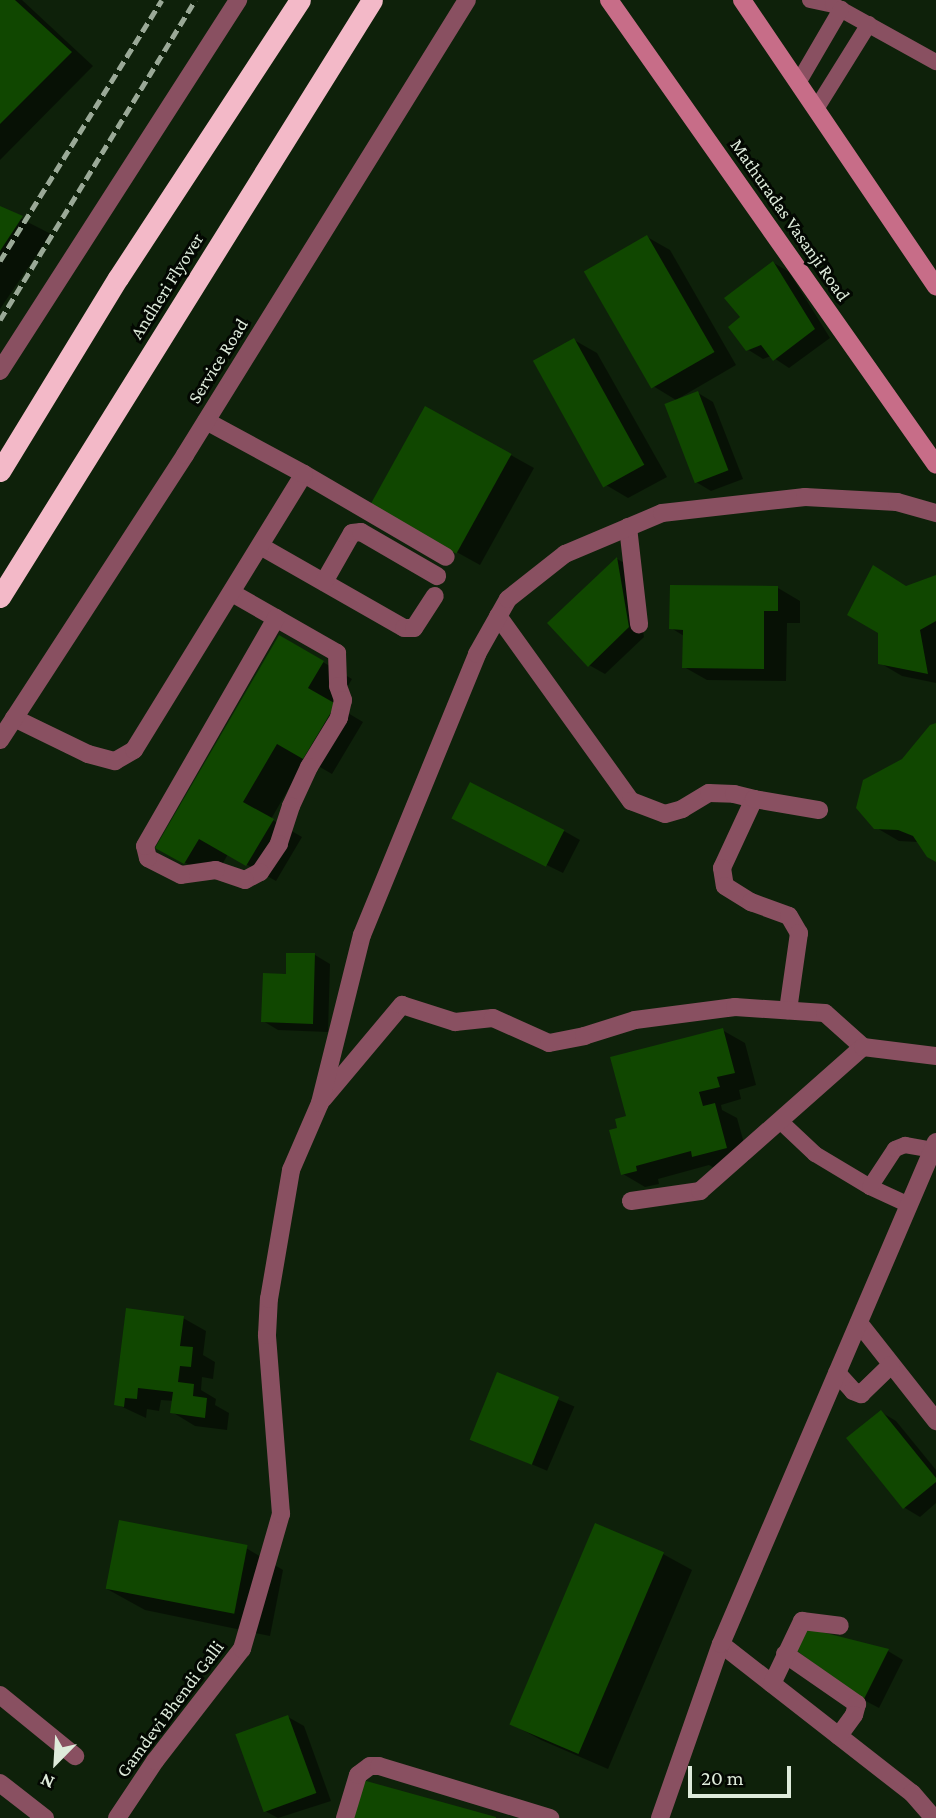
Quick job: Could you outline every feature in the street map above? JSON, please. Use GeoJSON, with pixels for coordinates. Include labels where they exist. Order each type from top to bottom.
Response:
{"type":"FeatureCollection","features":[{"type":"Feature","properties":{"kind":"highway"},"geometry":{"type":"LineString","coordinates":[[0,471],[118,278],[300,0]]}},
{"type":"Feature","properties":{"kind":"highway","name":"Andheri Flyover"},"geometry":{"type":"LineString","coordinates":[[0,597],[372,0]]}},
{"type":"Feature","properties":{"kind":"main road","name":"Mathuradas Vasanji Road"},"geometry":{"type":"LineString","coordinates":[[610,0],[936,465]]}},
{"type":"Feature","properties":{"kind":"main road"},"geometry":{"type":"LineString","coordinates":[[742,0],[936,287]]}},
{"type":"Feature","properties":{"kind":"street"},"geometry":{"type":"LineString","coordinates":[[0,371],[238,0]]}},
{"type":"Feature","properties":{"kind":"street","name":"Service Road"},"geometry":{"type":"LineString","coordinates":[[0,740],[206,421],[467,0]]}},
{"type":"Feature","properties":{"kind":"street"},"geometry":{"type":"LineString","coordinates":[[206,421],[304,474],[446,557]]}},
{"type":"Feature","properties":{"kind":"street"},"geometry":{"type":"LineString","coordinates":[[14,718],[88,754],[115,761],[134,750],[262,547],[304,474]]}},
{"type":"Feature","properties":{"kind":"street"},"geometry":{"type":"LineString","coordinates":[[320,1103],[362,935],[477,654],[508,598],[565,554],[662,513],[805,497],[897,502],[936,513]]}},
{"type":"Feature","properties":{"kind":"street"},"geometry":{"type":"LineString","coordinates":[[628,527],[639,624]]}},
{"type":"Feature","properties":{"kind":"street"},"geometry":{"type":"LineString","coordinates":[[324,582],[352,533],[361,532],[437,576]]}},
{"type":"Feature","properties":{"kind":"street"},"geometry":{"type":"LineString","coordinates":[[262,547],[404,628],[414,628],[435,596]]}},
{"type":"Feature","properties":{"kind":"street"},"geometry":{"type":"LineString","coordinates":[[232,593],[276,618],[337,653],[338,687],[343,700],[339,718],[309,766],[291,806],[279,844],[260,872],[244,880],[216,870],[181,875],[148,858],[145,846],[276,618]]}},
{"type":"Feature","properties":{"kind":"street"},"geometry":{"type":"LineString","coordinates":[[498,616],[631,801],[665,814],[682,809],[709,793],[734,794],[819,810]]}},
{"type":"Feature","properties":{"kind":"street"},"geometry":{"type":"LineString","coordinates":[[754,799],[722,868],[725,886],[751,902],[789,916],[799,933],[788,1010]]}},
{"type":"Feature","properties":{"kind":"street"},"geometry":{"type":"LineString","coordinates":[[320,1103],[402,1005],[455,1022],[493,1018],[549,1043],[647,1019],[735,1007],[825,1013],[863,1047],[936,1056]]}},
{"type":"Feature","properties":{"kind":"street"},"geometry":{"type":"LineString","coordinates":[[631,1201],[700,1191],[863,1047]]}},
{"type":"Feature","properties":{"kind":"street","name":"Gamdevi Bhendi Galli"},"geometry":{"type":"LineString","coordinates":[[117,1818],[155,1761],[242,1649],[281,1514],[267,1335],[269,1299],[291,1170],[320,1103]]}},
{"type":"Feature","properties":{"kind":"street"},"geometry":{"type":"LineString","coordinates":[[660,1818],[721,1644],[934,1146]]}},
{"type":"Feature","properties":{"kind":"street"},"geometry":{"type":"LineString","coordinates":[[859,1323],[936,1422]]}},
{"type":"Feature","properties":{"kind":"street"},"geometry":{"type":"LineString","coordinates":[[837,1373],[853,1391],[860,1394],[891,1365]]}},
{"type":"Feature","properties":{"kind":"street"},"geometry":{"type":"LineString","coordinates":[[772,1684],[802,1621],[840,1626]]}},
{"type":"Feature","properties":{"kind":"street"},"geometry":{"type":"LineString","coordinates":[[721,1644],[912,1793],[934,1818]]}},
{"type":"Feature","properties":{"kind":"street"},"geometry":{"type":"LineString","coordinates":[[785,1654],[857,1704],[854,1715],[839,1736]]}},
{"type":"Feature","properties":{"kind":"street"},"geometry":{"type":"LineString","coordinates":[[0,1695],[75,1756]]}},
{"type":"Feature","properties":{"kind":"street"},"geometry":{"type":"LineString","coordinates":[[345,1818],[358,1775],[370,1766],[379,1766],[550,1818]]}},
{"type":"Feature","properties":{"kind":"street"},"geometry":{"type":"LineString","coordinates":[[0,1783],[45,1818]]}},
{"type":"Feature","properties":{"kind":"lane"},"geometry":{"type":"LineString","coordinates":[[810,0],[841,9],[936,62]]}},
{"type":"Feature","properties":{"kind":"lane"},"geometry":{"type":"LineString","coordinates":[[799,83],[841,9]]}},
{"type":"Feature","properties":{"kind":"lane"},"geometry":{"type":"LineString","coordinates":[[816,109],[869,24]]}},
{"type":"Feature","properties":{"kind":"lane"},"geometry":{"type":"LineString","coordinates":[[780,1121],[815,1154],[870,1187],[909,1205]]}},
{"type":"Feature","properties":{"kind":"lane"},"geometry":{"type":"LineString","coordinates":[[870,1187],[895,1149],[905,1144],[934,1146]]}},
{"type":"Feature","properties":{"kind":"building"},"geometry":{"type":"Polygon","coordinates":[[[0,0],[15,0],[72,52],[0,124],[0,0]]]}},
{"type":"Feature","properties":{"kind":"building"},"geometry":{"type":"Polygon","coordinates":[[[0,206],[23,216],[0,251],[0,206]]]}},
{"type":"Feature","properties":{"kind":"building"},"geometry":{"type":"Polygon","coordinates":[[[647,235],[715,352],[651,388],[584,272],[647,235]]]}},
{"type":"Feature","properties":{"kind":"building"},"geometry":{"type":"Polygon","coordinates":[[[773,261],[815,329],[773,361],[761,345],[746,351],[728,327],[740,317],[724,298],[773,261]]]}},
{"type":"Feature","properties":{"kind":"building"},"geometry":{"type":"Polygon","coordinates":[[[574,338],[644,465],[603,488],[533,361],[574,338]]]}},
{"type":"Feature","properties":{"kind":"building"},"geometry":{"type":"Polygon","coordinates":[[[698,391],[728,470],[695,483],[664,404],[698,391]]]}},
{"type":"Feature","properties":{"kind":"building"},"geometry":{"type":"Polygon","coordinates":[[[425,406],[512,454],[456,554],[370,506],[425,406]]]}},
{"type":"Feature","properties":{"kind":"building"},"geometry":{"type":"Polygon","coordinates":[[[617,557],[629,627],[588,667],[547,623],[617,557]]]}},
{"type":"Feature","properties":{"kind":"building"},"geometry":{"type":"Polygon","coordinates":[[[873,565],[906,586],[936,575],[936,621],[920,630],[928,674],[878,664],[878,633],[847,615],[873,565]]]}},
{"type":"Feature","properties":{"kind":"building"},"geometry":{"type":"Polygon","coordinates":[[[670,585],[778,586],[778,611],[764,611],[764,669],[682,668],[683,630],[669,629],[670,585]]]}},
{"type":"Feature","properties":{"kind":"building"},"geometry":{"type":"Polygon","coordinates":[[[279,635],[324,661],[308,688],[336,704],[303,759],[277,744],[243,802],[274,819],[246,866],[199,839],[184,864],[155,848],[279,635]]]}},
{"type":"Feature","properties":{"kind":"building"},"geometry":{"type":"Polygon","coordinates":[[[936,723],[936,862],[927,857],[913,836],[898,830],[874,829],[856,808],[863,780],[902,759],[930,725],[936,723]]]}},
{"type":"Feature","properties":{"kind":"building"},"geometry":{"type":"Polygon","coordinates":[[[470,782],[564,830],[546,867],[451,819],[470,782]]]}},
{"type":"Feature","properties":{"kind":"building"},"geometry":{"type":"Polygon","coordinates":[[[286,953],[315,953],[313,1024],[261,1022],[263,973],[286,974],[286,953]]]}},
{"type":"Feature","properties":{"kind":"building"},"geometry":{"type":"Polygon","coordinates":[[[723,1028],[735,1073],[717,1077],[720,1087],[699,1092],[703,1106],[715,1103],[727,1148],[692,1157],[691,1151],[636,1166],[637,1171],[621,1175],[609,1130],[617,1128],[615,1119],[626,1116],[610,1057],[723,1028]]]}},
{"type":"Feature","properties":{"kind":"building"},"geometry":{"type":"Polygon","coordinates":[[[126,1308],[184,1316],[180,1346],[193,1347],[191,1367],[180,1366],[178,1382],[194,1384],[193,1396],[207,1398],[205,1418],[170,1413],[173,1392],[138,1388],[137,1399],[125,1398],[124,1407],[114,1405],[126,1308]]]}},
{"type":"Feature","properties":{"kind":"building"},"geometry":{"type":"Polygon","coordinates":[[[497,1372],[559,1397],[532,1465],[470,1440],[497,1372]]]}},
{"type":"Feature","properties":{"kind":"building"},"geometry":{"type":"Polygon","coordinates":[[[881,1410],[936,1478],[936,1482],[903,1509],[846,1438],[881,1410]]]}},
{"type":"Feature","properties":{"kind":"building"},"geometry":{"type":"Polygon","coordinates":[[[119,1520],[248,1545],[234,1614],[106,1589],[119,1520]]]}},
{"type":"Feature","properties":{"kind":"building"},"geometry":{"type":"Polygon","coordinates":[[[595,1523],[664,1552],[578,1754],[509,1725],[595,1523]]]}},
{"type":"Feature","properties":{"kind":"building"},"geometry":{"type":"Polygon","coordinates":[[[802,1627],[889,1649],[863,1701],[792,1647],[802,1627]]]}},
{"type":"Feature","properties":{"kind":"building"},"geometry":{"type":"Polygon","coordinates":[[[288,1715],[316,1793],[264,1812],[235,1734],[288,1715]]]}},
{"type":"Feature","properties":{"kind":"building"},"geometry":{"type":"Polygon","coordinates":[[[359,1779],[496,1817],[496,1818],[349,1818],[359,1779]]]}},
{"type":"Feature","properties":{"kind":"railway"},"geometry":{"type":"LineString","coordinates":[[0,261],[162,0]]}},
{"type":"Feature","properties":{"kind":"railway"},"geometry":{"type":"LineString","coordinates":[[0,320],[195,0]]}}]}
